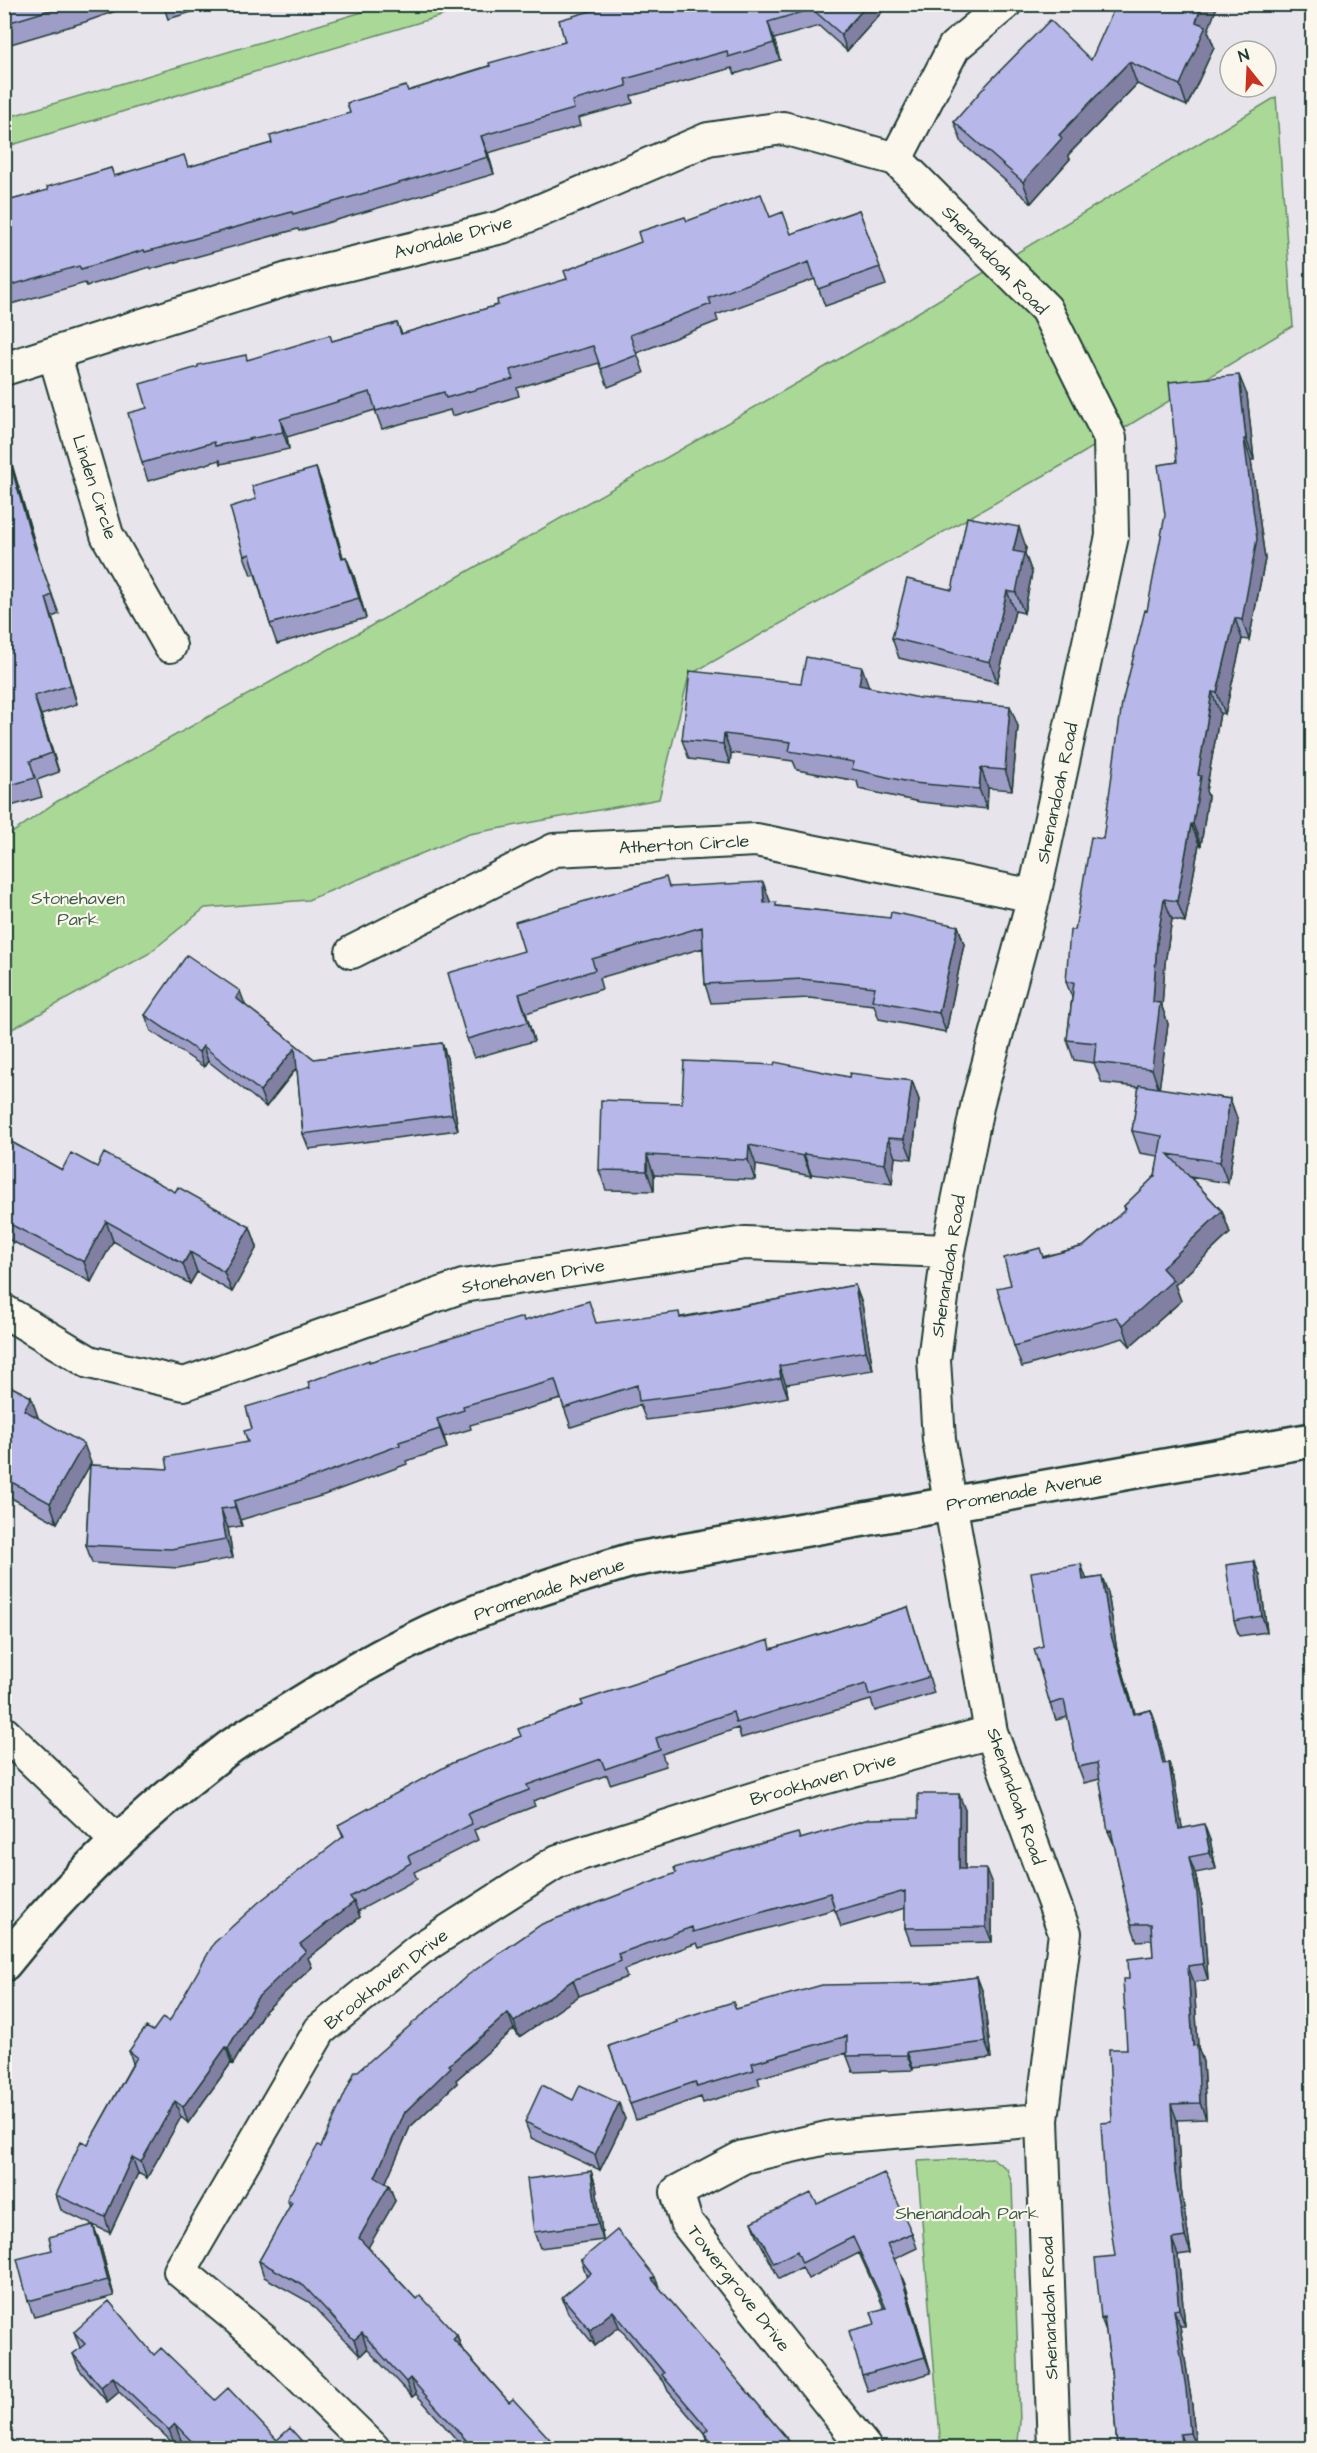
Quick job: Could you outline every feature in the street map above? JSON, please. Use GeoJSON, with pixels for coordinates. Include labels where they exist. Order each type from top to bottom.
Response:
{"type":"FeatureCollection","features":[{"type":"Feature","properties":{"kind":"main road","name":"Promenade Avenue"},"geometry":{"type":"LineString","coordinates":[[4,1964],[30,1932],[117,1840],[227,1748],[342,1677],[407,1642],[476,1612],[552,1584],[632,1560],[1312,1440]]}},
{"type":"Feature","properties":{"kind":"street"},"geometry":{"type":"LineString","coordinates":[[897,159],[954,47],[1005,4]]}},
{"type":"Feature","properties":{"kind":"street","name":"Avondale Drive"},"geometry":{"type":"LineString","coordinates":[[4,369],[291,278],[502,227],[708,139],[783,128],[897,159]]}},
{"type":"Feature","properties":{"kind":"street","name":"Shenandoah Road"},"geometry":{"type":"LineString","coordinates":[[897,159],[1046,309],[1110,438],[1112,536],[1035,896],[978,1102],[948,1251],[934,1360],[939,1440],[991,1732],[1065,1934],[1042,2120],[1054,2448]]}},
{"type":"Feature","properties":{"kind":"street","name":"Linden Circle"},"geometry":{"type":"LineString","coordinates":[[54,353],[107,535],[170,646]]}},
{"type":"Feature","properties":{"kind":"street","name":"Atherton Circle"},"geometry":{"type":"LineString","coordinates":[[352,952],[554,850],[756,840],[1035,896]]}},
{"type":"Feature","properties":{"kind":"street","name":"Stonehaven Drive"},"geometry":{"type":"LineString","coordinates":[[4,1311],[89,1362],[184,1384],[463,1286],[745,1243],[948,1251]]}},
{"type":"Feature","properties":{"kind":"street","name":"Brookhaven Drive"},"geometry":{"type":"LineString","coordinates":[[373,2448],[263,2340],[180,2271],[320,2030],[420,1949],[558,1861],[788,1788],[991,1732]]}},
{"type":"Feature","properties":{"kind":"street"},"geometry":{"type":"LineString","coordinates":[[4,1733],[117,1840]]}},
{"type":"Feature","properties":{"kind":"street","name":"Towergrove Drive"},"geometry":{"type":"LineString","coordinates":[[865,2448],[686,2222],[677,2192],[743,2157],[831,2137],[1042,2120]]}},
{"type":"Feature","properties":{"kind":"green space"},"geometry":{"type":"Polygon","coordinates":[[[386,5],[477,5],[5,147],[5,118],[386,5]]]}},
{"type":"Feature","properties":{"kind":"green space"},"geometry":{"type":"Polygon","coordinates":[[[1312,92],[1312,285],[1306,96],[1312,92]]]}},
{"type":"Feature","properties":{"kind":"green space","name":"Stonehaven Park"},"geometry":{"type":"Polygon","coordinates":[[[1276,99],[1293,326],[1068,462],[689,675],[659,799],[469,834],[308,900],[205,908],[148,954],[5,1033],[5,838],[56,802],[442,586],[867,343],[1276,99]]]}},
{"type":"Feature","properties":{"kind":"green space","name":"Shenandoah Park"},"geometry":{"type":"Polygon","coordinates":[[[992,2158],[1007,2169],[1012,2184],[1020,2422],[1018,2441],[1011,2448],[941,2448],[917,2161],[992,2158]]]}},
{"type":"Feature","properties":{"kind":"building"},"geometry":{"type":"Polygon","coordinates":[[[4,4],[70,4],[4,24],[4,4]]]}},
{"type":"Feature","properties":{"kind":"building"},"geometry":{"type":"Polygon","coordinates":[[[615,4],[623,4],[623,6],[626,4],[868,4],[841,34],[812,9],[768,22],[774,43],[728,57],[727,51],[625,79],[627,86],[572,101],[574,109],[481,136],[488,157],[293,214],[292,212],[145,252],[144,250],[81,269],[79,266],[4,287],[4,202],[48,190],[47,187],[111,168],[114,176],[184,155],[188,167],[272,143],[270,136],[350,113],[347,103],[406,86],[408,91],[490,66],[489,63],[565,42],[559,20],[615,4]]]}},
{"type":"Feature","properties":{"kind":"building"},"geometry":{"type":"Polygon","coordinates":[[[1116,4],[1202,4],[1196,22],[1206,26],[1180,85],[1129,62],[1059,135],[1062,138],[1023,182],[954,122],[988,83],[1050,20],[1091,60],[1116,4]]]}},
{"type":"Feature","properties":{"kind":"building"},"geometry":{"type":"Polygon","coordinates":[[[761,194],[770,217],[783,212],[791,234],[859,210],[880,267],[818,289],[809,262],[709,298],[711,304],[630,335],[637,355],[601,369],[593,346],[510,370],[513,379],[446,398],[444,392],[376,411],[370,392],[280,419],[283,432],[215,446],[214,442],[142,463],[128,413],[147,408],[140,384],[198,367],[198,365],[246,355],[247,360],[330,335],[332,341],[397,323],[401,334],[498,305],[497,300],[567,279],[564,271],[641,242],[638,232],[685,217],[687,221],[761,194]]]}},
{"type":"Feature","properties":{"kind":"building"},"geometry":{"type":"Polygon","coordinates":[[[1239,375],[1246,439],[1244,439],[1257,539],[1242,620],[1235,618],[1217,693],[1212,692],[1198,775],[1201,776],[1193,824],[1191,824],[1177,901],[1164,899],[1157,942],[1153,1002],[1160,1003],[1152,1069],[1094,1062],[1096,1043],[1067,1040],[1074,982],[1066,982],[1070,930],[1075,930],[1091,837],[1103,839],[1122,703],[1145,610],[1147,611],[1165,515],[1158,465],[1177,462],[1169,382],[1239,375]]]}},
{"type":"Feature","properties":{"kind":"building"},"geometry":{"type":"Polygon","coordinates":[[[4,442],[34,546],[52,595],[46,598],[71,685],[34,696],[52,753],[30,761],[35,778],[4,787],[4,442]]]}},
{"type":"Feature","properties":{"kind":"building"},"geometry":{"type":"Polygon","coordinates":[[[316,468],[342,558],[346,557],[359,598],[270,624],[250,554],[244,556],[230,507],[256,499],[252,486],[316,468]]]}},
{"type":"Feature","properties":{"kind":"building"},"geometry":{"type":"Polygon","coordinates":[[[967,517],[1019,527],[1013,551],[1024,553],[1016,593],[1007,591],[990,662],[892,638],[907,579],[952,590],[967,517]]]}},
{"type":"Feature","properties":{"kind":"building"},"geometry":{"type":"Polygon","coordinates":[[[806,657],[862,667],[859,685],[919,698],[1010,706],[1005,770],[981,768],[979,789],[913,783],[852,769],[854,762],[789,751],[791,742],[724,734],[723,744],[682,740],[690,671],[801,683],[806,657]]]}},
{"type":"Feature","properties":{"kind":"building"},"geometry":{"type":"Polygon","coordinates":[[[666,877],[669,887],[763,882],[764,903],[776,902],[776,906],[890,918],[891,912],[958,926],[939,1013],[872,1000],[875,987],[802,979],[705,984],[702,927],[592,959],[595,970],[519,994],[528,1022],[467,1039],[448,973],[524,951],[515,922],[666,877]]]}},
{"type":"Feature","properties":{"kind":"building"},"geometry":{"type":"Polygon","coordinates":[[[187,955],[240,991],[236,998],[314,1059],[442,1043],[452,1114],[303,1134],[295,1048],[260,1091],[203,1046],[199,1052],[145,1015],[187,955]]]}},
{"type":"Feature","properties":{"kind":"building"},"geometry":{"type":"Polygon","coordinates":[[[684,1061],[774,1065],[775,1062],[849,1077],[850,1073],[912,1081],[904,1139],[888,1138],[885,1164],[804,1154],[803,1156],[749,1145],[748,1160],[647,1155],[647,1171],[599,1170],[601,1100],[682,1103],[684,1061]]]}},
{"type":"Feature","properties":{"kind":"building"},"geometry":{"type":"Polygon","coordinates":[[[1139,1085],[1230,1099],[1220,1162],[1168,1154],[1222,1211],[1162,1268],[1173,1280],[1123,1325],[1116,1317],[1014,1346],[997,1288],[1011,1285],[1004,1258],[1040,1248],[1043,1257],[1084,1246],[1126,1209],[1124,1206],[1155,1176],[1162,1136],[1132,1131],[1139,1085]]]}},
{"type":"Feature","properties":{"kind":"building"},"geometry":{"type":"Polygon","coordinates":[[[4,1138],[62,1170],[71,1153],[97,1167],[104,1153],[175,1192],[178,1187],[250,1227],[224,1272],[190,1252],[183,1264],[106,1221],[84,1262],[4,1221],[4,1138]]]}},
{"type":"Feature","properties":{"kind":"building"},"geometry":{"type":"Polygon","coordinates":[[[855,1285],[866,1351],[779,1366],[781,1378],[719,1391],[639,1401],[637,1385],[564,1408],[555,1380],[463,1406],[464,1410],[437,1419],[440,1429],[399,1442],[400,1445],[317,1476],[234,1501],[235,1507],[221,1509],[226,1539],[171,1549],[86,1545],[90,1465],[168,1469],[166,1457],[248,1442],[244,1431],[252,1429],[246,1407],[310,1388],[308,1382],[369,1360],[369,1362],[523,1317],[524,1321],[589,1301],[596,1323],[679,1312],[680,1318],[855,1285]]]}},
{"type":"Feature","properties":{"kind":"building"},"geometry":{"type":"Polygon","coordinates":[[[4,1383],[31,1397],[24,1410],[84,1444],[50,1503],[4,1478],[4,1383]]]}},
{"type":"Feature","properties":{"kind":"building"},"geometry":{"type":"Polygon","coordinates":[[[1254,1561],[1262,1616],[1234,1621],[1226,1565],[1254,1561]]]}},
{"type":"Feature","properties":{"kind":"building"},"geometry":{"type":"Polygon","coordinates":[[[1081,1564],[1083,1580],[1102,1577],[1111,1635],[1134,1714],[1151,1710],[1163,1764],[1169,1763],[1179,1829],[1204,1824],[1210,1853],[1189,1857],[1197,1893],[1203,1964],[1188,1966],[1193,2046],[1197,2045],[1200,2103],[1171,2104],[1175,2173],[1185,2237],[1172,2239],[1179,2309],[1174,2310],[1190,2433],[1180,2434],[1181,2448],[1117,2448],[1111,2369],[1104,2317],[1101,2318],[1095,2258],[1115,2256],[1105,2185],[1101,2123],[1112,2122],[1109,2049],[1127,2049],[1123,1979],[1129,1979],[1128,1959],[1153,1956],[1151,1924],[1131,1924],[1111,1830],[1108,1831],[1097,1763],[1078,1767],[1064,1700],[1050,1704],[1034,1649],[1043,1646],[1031,1572],[1081,1564]]]}},
{"type":"Feature","properties":{"kind":"building"},"geometry":{"type":"Polygon","coordinates":[[[908,1607],[929,1677],[869,1695],[866,1684],[736,1723],[733,1712],[656,1738],[660,1750],[605,1769],[601,1759],[527,1785],[529,1790],[467,1814],[472,1824],[408,1856],[411,1863],[350,1897],[354,1902],[300,1944],[306,1951],[257,1998],[228,2048],[226,2047],[183,2107],[175,2101],[141,2162],[132,2157],[105,2217],[56,2195],[81,2141],[88,2144],[137,2057],[129,2051],[146,2027],[153,2031],[163,2017],[169,2022],[214,1943],[259,1902],[344,1836],[338,1825],[452,1763],[521,1736],[518,1729],[583,1705],[581,1701],[769,1640],[771,1649],[908,1607]]]}},
{"type":"Feature","properties":{"kind":"building"},"geometry":{"type":"Polygon","coordinates":[[[918,1794],[959,1794],[959,1869],[986,1869],[986,1927],[905,1928],[905,1891],[835,1911],[830,1893],[693,1932],[692,1927],[618,1954],[621,1961],[573,1980],[514,2022],[508,2013],[449,2065],[451,2067],[405,2112],[375,2177],[389,2185],[359,2238],[416,2299],[420,2295],[457,2335],[453,2339],[509,2402],[513,2399],[558,2448],[467,2448],[462,2443],[466,2440],[410,2378],[406,2382],[362,2333],[354,2340],[304,2286],[259,2261],[292,2202],[287,2199],[318,2145],[321,2147],[355,2071],[358,2071],[468,1975],[542,1924],[676,1873],[674,1868],[798,1833],[800,1839],[869,1819],[918,1818],[918,1794]]]}},
{"type":"Feature","properties":{"kind":"building"},"geometry":{"type":"Polygon","coordinates":[[[977,1977],[985,2042],[907,2052],[907,2055],[847,2056],[847,2036],[752,2063],[754,2070],[697,2087],[695,2082],[630,2104],[609,2046],[677,2022],[676,2020],[733,2002],[736,2009],[822,1985],[932,1983],[977,1977]]]}},
{"type":"Feature","properties":{"kind":"building"},"geometry":{"type":"Polygon","coordinates":[[[542,2085],[573,2100],[580,2085],[619,2103],[595,2155],[525,2122],[542,2085]]]}},
{"type":"Feature","properties":{"kind":"building"},"geometry":{"type":"Polygon","coordinates":[[[591,2171],[598,2224],[534,2232],[527,2179],[591,2171]]]}},
{"type":"Feature","properties":{"kind":"building"},"geometry":{"type":"Polygon","coordinates":[[[884,2173],[912,2233],[887,2244],[900,2272],[925,2357],[862,2375],[849,2331],[875,2324],[871,2312],[886,2308],[853,2237],[802,2263],[797,2251],[774,2263],[752,2222],[811,2193],[817,2204],[884,2173]]]}},
{"type":"Feature","properties":{"kind":"building"},"geometry":{"type":"Polygon","coordinates":[[[93,2225],[108,2280],[28,2301],[17,2259],[52,2250],[49,2237],[93,2225]]]}},
{"type":"Feature","properties":{"kind":"building"},"geometry":{"type":"Polygon","coordinates":[[[617,2230],[655,2277],[652,2279],[795,2448],[716,2448],[704,2433],[708,2429],[662,2375],[664,2373],[613,2311],[590,2330],[562,2297],[591,2273],[581,2260],[617,2230]]]}},
{"type":"Feature","properties":{"kind":"building"},"geometry":{"type":"Polygon","coordinates":[[[109,2301],[154,2355],[161,2348],[215,2400],[228,2388],[277,2440],[290,2428],[308,2448],[198,2448],[175,2424],[169,2430],[113,2377],[101,2387],[73,2354],[85,2344],[74,2332],[109,2301]]]}}]}
